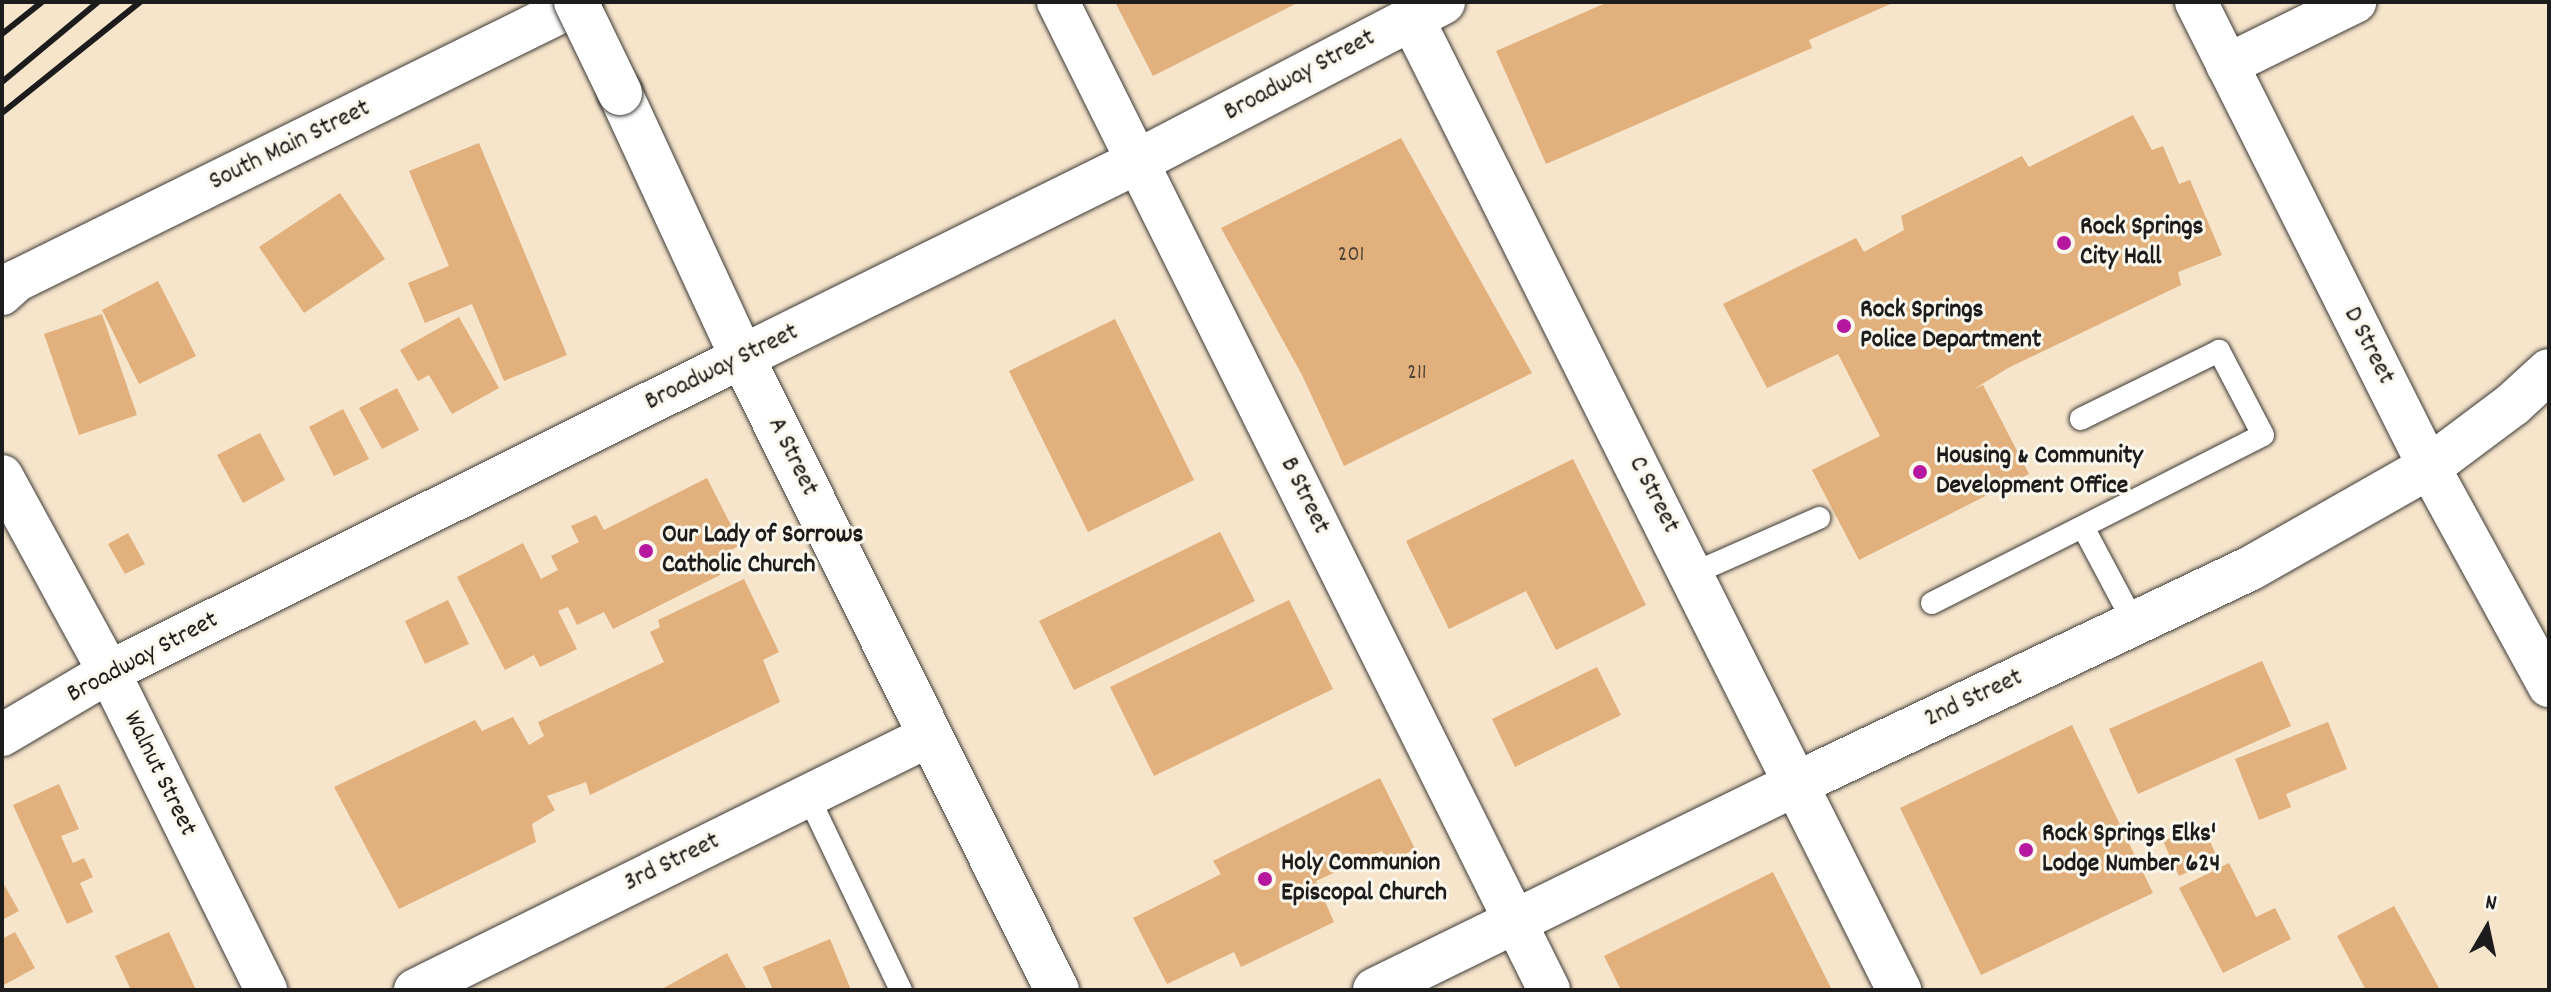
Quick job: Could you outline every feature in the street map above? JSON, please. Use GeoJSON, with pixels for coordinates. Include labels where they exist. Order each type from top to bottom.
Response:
{"type":"FeatureCollection","features":[{"type":"Feature","properties":{"kind":"street","name":"A Street"},"geometry":{"type":"LineString","coordinates":[[578,2],[742,357],[1057,990]]}},
{"type":"Feature","properties":{"kind":"street","name":"South Main Street"},"geometry":{"type":"LineString","coordinates":[[2,294],[16,281],[578,2]]}},
{"type":"Feature","properties":{"kind":"street","name":"B Street"},"geometry":{"type":"LineString","coordinates":[[1058,2],[1549,990]]}},
{"type":"Feature","properties":{"kind":"street","name":"D Street"},"geometry":{"type":"LineString","coordinates":[[2196,2],[2429,467],[2549,686]]}},
{"type":"Feature","properties":{"kind":"street"},"geometry":{"type":"LineString","coordinates":[[2227,65],[2355,2]]}},
{"type":"Feature","properties":{"kind":"street","name":"Broadway Street"},"geometry":{"type":"LineString","coordinates":[[2,735],[109,672],[1138,161],[1419,7]]}},
{"type":"Feature","properties":{"kind":"street","name":"C Street"},"geometry":{"type":"LineString","coordinates":[[1419,7],[1692,574],[1899,990]]}},
{"type":"Feature","properties":{"kind":"street","name":"2nd Street"},"geometry":{"type":"LineString","coordinates":[[1375,990],[1798,783],[2251,568],[2429,467],[2512,405],[2549,371]]}},
{"type":"Feature","properties":{"kind":"street","name":"Walnut Street"},"geometry":{"type":"LineString","coordinates":[[2,476],[109,672],[266,990]]}},
{"type":"Feature","properties":{"kind":"street","name":"3rd Street"},"geometry":{"type":"LineString","coordinates":[[415,990],[929,736]]}},
{"type":"Feature","properties":{"kind":"lane"},"geometry":{"type":"LineString","coordinates":[[1932,603],[2263,435],[2219,351],[2081,419]]}},
{"type":"Feature","properties":{"kind":"lane"},"geometry":{"type":"LineString","coordinates":[[1692,574],[1819,518]]}},
{"type":"Feature","properties":{"kind":"lane"},"geometry":{"type":"LineString","coordinates":[[2083,527],[2134,623]]}},
{"type":"Feature","properties":{"kind":"lane"},"geometry":{"type":"LineString","coordinates":[[808,796],[901,990]]}},
{"type":"Feature","properties":{"kind":"building"},"geometry":{"type":"Polygon","coordinates":[[[1115,2],[1299,2],[1153,76],[1115,2]]]}},
{"type":"Feature","properties":{"kind":"building"},"geometry":{"type":"Polygon","coordinates":[[[1608,2],[1895,2],[1809,40],[1812,48],[1546,164],[1496,51],[1608,2]]]}},
{"type":"Feature","properties":{"kind":"building"},"geometry":{"type":"Polygon","coordinates":[[[2133,115],[2152,150],[2163,146],[2179,184],[2190,180],[2222,255],[2178,272],[2181,285],[2008,368],[1974,389],[1983,385],[2029,474],[1859,560],[1812,470],[1880,436],[1838,354],[1767,388],[1723,304],[1856,238],[1864,252],[1904,230],[1901,216],[2022,156],[2029,167],[2133,115]]]}},
{"type":"Feature","properties":{"kind":"building"},"geometry":{"type":"Polygon","coordinates":[[[1401,138],[1532,373],[1344,466],[1302,375],[1221,228],[1401,138]]]}},
{"type":"Feature","properties":{"kind":"building"},"geometry":{"type":"Polygon","coordinates":[[[479,143],[567,355],[504,381],[472,304],[425,323],[408,283],[449,266],[409,171],[479,143]]]}},
{"type":"Feature","properties":{"kind":"building"},"geometry":{"type":"Polygon","coordinates":[[[340,193],[385,259],[304,313],[259,247],[340,193]]]}},
{"type":"Feature","properties":{"kind":"building"},"geometry":{"type":"Polygon","coordinates":[[[158,281],[196,356],[139,384],[102,310],[158,281]]]}},
{"type":"Feature","properties":{"kind":"building"},"geometry":{"type":"Polygon","coordinates":[[[102,314],[137,415],[79,435],[44,334],[102,314]]]}},
{"type":"Feature","properties":{"kind":"building"},"geometry":{"type":"Polygon","coordinates":[[[459,317],[499,388],[452,414],[429,375],[418,381],[400,350],[459,317]]]}},
{"type":"Feature","properties":{"kind":"building"},"geometry":{"type":"Polygon","coordinates":[[[1115,319],[1194,480],[1088,532],[1009,371],[1115,319]]]}},
{"type":"Feature","properties":{"kind":"building"},"geometry":{"type":"Polygon","coordinates":[[[397,388],[419,430],[382,449],[359,408],[397,388]]]}},
{"type":"Feature","properties":{"kind":"building"},"geometry":{"type":"Polygon","coordinates":[[[343,409],[369,459],[334,476],[309,427],[343,409]]]}},
{"type":"Feature","properties":{"kind":"building"},"geometry":{"type":"Polygon","coordinates":[[[260,433],[285,480],[243,503],[217,455],[260,433]]]}},
{"type":"Feature","properties":{"kind":"building"},"geometry":{"type":"Polygon","coordinates":[[[1573,459],[1646,605],[1556,650],[1526,591],[1449,629],[1406,541],[1573,459]]]}},
{"type":"Feature","properties":{"kind":"building","name":"Our Lady of Sorrows Catholic Church"},"geometry":{"type":"Polygon","coordinates":[[[707,478],[741,545],[712,559],[720,575],[613,629],[604,612],[577,625],[568,607],[558,611],[577,649],[540,667],[534,655],[505,670],[457,577],[523,543],[541,579],[558,570],[551,556],[579,542],[571,526],[596,515],[604,530],[707,478]]]}},
{"type":"Feature","properties":{"kind":"building"},"geometry":{"type":"Polygon","coordinates":[[[1220,532],[1255,601],[1074,690],[1039,621],[1220,532]]]}},
{"type":"Feature","properties":{"kind":"building"},"geometry":{"type":"Polygon","coordinates":[[[128,533],[145,564],[125,574],[108,544],[128,533]]]}},
{"type":"Feature","properties":{"kind":"building"},"geometry":{"type":"Polygon","coordinates":[[[744,579],[779,652],[763,660],[780,702],[590,795],[586,782],[547,796],[555,810],[532,824],[536,842],[399,909],[334,787],[475,720],[482,731],[513,717],[529,745],[544,736],[538,722],[664,662],[650,632],[660,627],[658,620],[744,579]]]}},
{"type":"Feature","properties":{"kind":"building"},"geometry":{"type":"Polygon","coordinates":[[[448,600],[469,644],[425,664],[405,621],[448,600]]]}},
{"type":"Feature","properties":{"kind":"building"},"geometry":{"type":"Polygon","coordinates":[[[1289,600],[1333,689],[1154,776],[1110,687],[1289,600]]]}},
{"type":"Feature","properties":{"kind":"building"},"geometry":{"type":"Polygon","coordinates":[[[2262,661],[2291,726],[2138,794],[2109,729],[2262,661]]]}},
{"type":"Feature","properties":{"kind":"building"},"geometry":{"type":"Polygon","coordinates":[[[1597,667],[1621,715],[1515,767],[1492,719],[1597,667]]]}},
{"type":"Feature","properties":{"kind":"building"},"geometry":{"type":"Polygon","coordinates":[[[2328,722],[2347,769],[2286,794],[2291,807],[2259,820],[2235,759],[2328,722]]]}},
{"type":"Feature","properties":{"kind":"building","name":"Rock Springs Elks' Lodge Number 624"},"geometry":{"type":"Polygon","coordinates":[[[2072,725],[2153,893],[1981,975],[1900,808],[2072,725]]]}},
{"type":"Feature","properties":{"kind":"building","name":"Holy Communion Episcopal Church"},"geometry":{"type":"Polygon","coordinates":[[[1380,778],[1415,849],[1388,864],[1382,851],[1316,881],[1334,922],[1241,967],[1234,952],[1167,984],[1133,918],[1221,874],[1213,861],[1380,778]]]}},
{"type":"Feature","properties":{"kind":"building"},"geometry":{"type":"Polygon","coordinates":[[[59,784],[79,829],[61,836],[73,863],[84,858],[93,877],[80,883],[93,912],[67,924],[13,805],[59,784]]]}},
{"type":"Feature","properties":{"kind":"building"},"geometry":{"type":"Polygon","coordinates":[[[2202,824],[2218,859],[2179,876],[2163,841],[2202,824]]]}},
{"type":"Feature","properties":{"kind":"building"},"geometry":{"type":"Polygon","coordinates":[[[2229,863],[2256,917],[2275,908],[2291,939],[2223,973],[2179,888],[2229,863]]]}},
{"type":"Feature","properties":{"kind":"building"},"geometry":{"type":"Polygon","coordinates":[[[1773,872],[1832,990],[1621,990],[1604,956],[1773,872]]]}},
{"type":"Feature","properties":{"kind":"building"},"geometry":{"type":"Polygon","coordinates":[[[2,881],[19,911],[2,920],[2,881]]]}},
{"type":"Feature","properties":{"kind":"building"},"geometry":{"type":"Polygon","coordinates":[[[2394,906],[2440,990],[2366,990],[2337,936],[2394,906]]]}},
{"type":"Feature","properties":{"kind":"building"},"geometry":{"type":"Polygon","coordinates":[[[15,932],[35,968],[2,986],[2,939],[15,932]]]}},
{"type":"Feature","properties":{"kind":"building"},"geometry":{"type":"Polygon","coordinates":[[[169,932],[196,990],[131,990],[115,956],[169,932]]]}},
{"type":"Feature","properties":{"kind":"building"},"geometry":{"type":"Polygon","coordinates":[[[830,939],[851,990],[773,990],[763,967],[830,939]]]}},
{"type":"Feature","properties":{"kind":"building"},"geometry":{"type":"Polygon","coordinates":[[[727,953],[747,990],[660,990],[727,953]]]}},
{"type":"Feature","properties":{"kind":"railway"},"geometry":{"type":"LineString","coordinates":[[2,34],[42,2]]}},
{"type":"Feature","properties":{"kind":"railway"},"geometry":{"type":"LineString","coordinates":[[2,82],[98,2]]}},
{"type":"Feature","properties":{"kind":"railway"},"geometry":{"type":"LineString","coordinates":[[2,113],[140,2]]}},
{"type":"Feature","properties":{"kind":"place","name":"Rock Springs City Hall"},"geometry":{"type":"Point","coordinates":[2064,243]}},
{"type":"Feature","properties":{"kind":"place","name":"Rock Springs Police Department"},"geometry":{"type":"Point","coordinates":[1844,326]}},
{"type":"Feature","properties":{"kind":"place","name":"Housing & Community Development Office"},"geometry":{"type":"Point","coordinates":[1920,472]}},
{"type":"Feature","properties":{"kind":"place","name":"Our Lady of Sorrows Catholic Church"},"geometry":{"type":"Point","coordinates":[646,551]}},
{"type":"Feature","properties":{"kind":"place","name":"Rock Springs Elks' Lodge Number 624"},"geometry":{"type":"Point","coordinates":[2026,850]}},
{"type":"Feature","properties":{"kind":"place","name":"Holy Communion Episcopal Church"},"geometry":{"type":"Point","coordinates":[1265,879]}}]}
